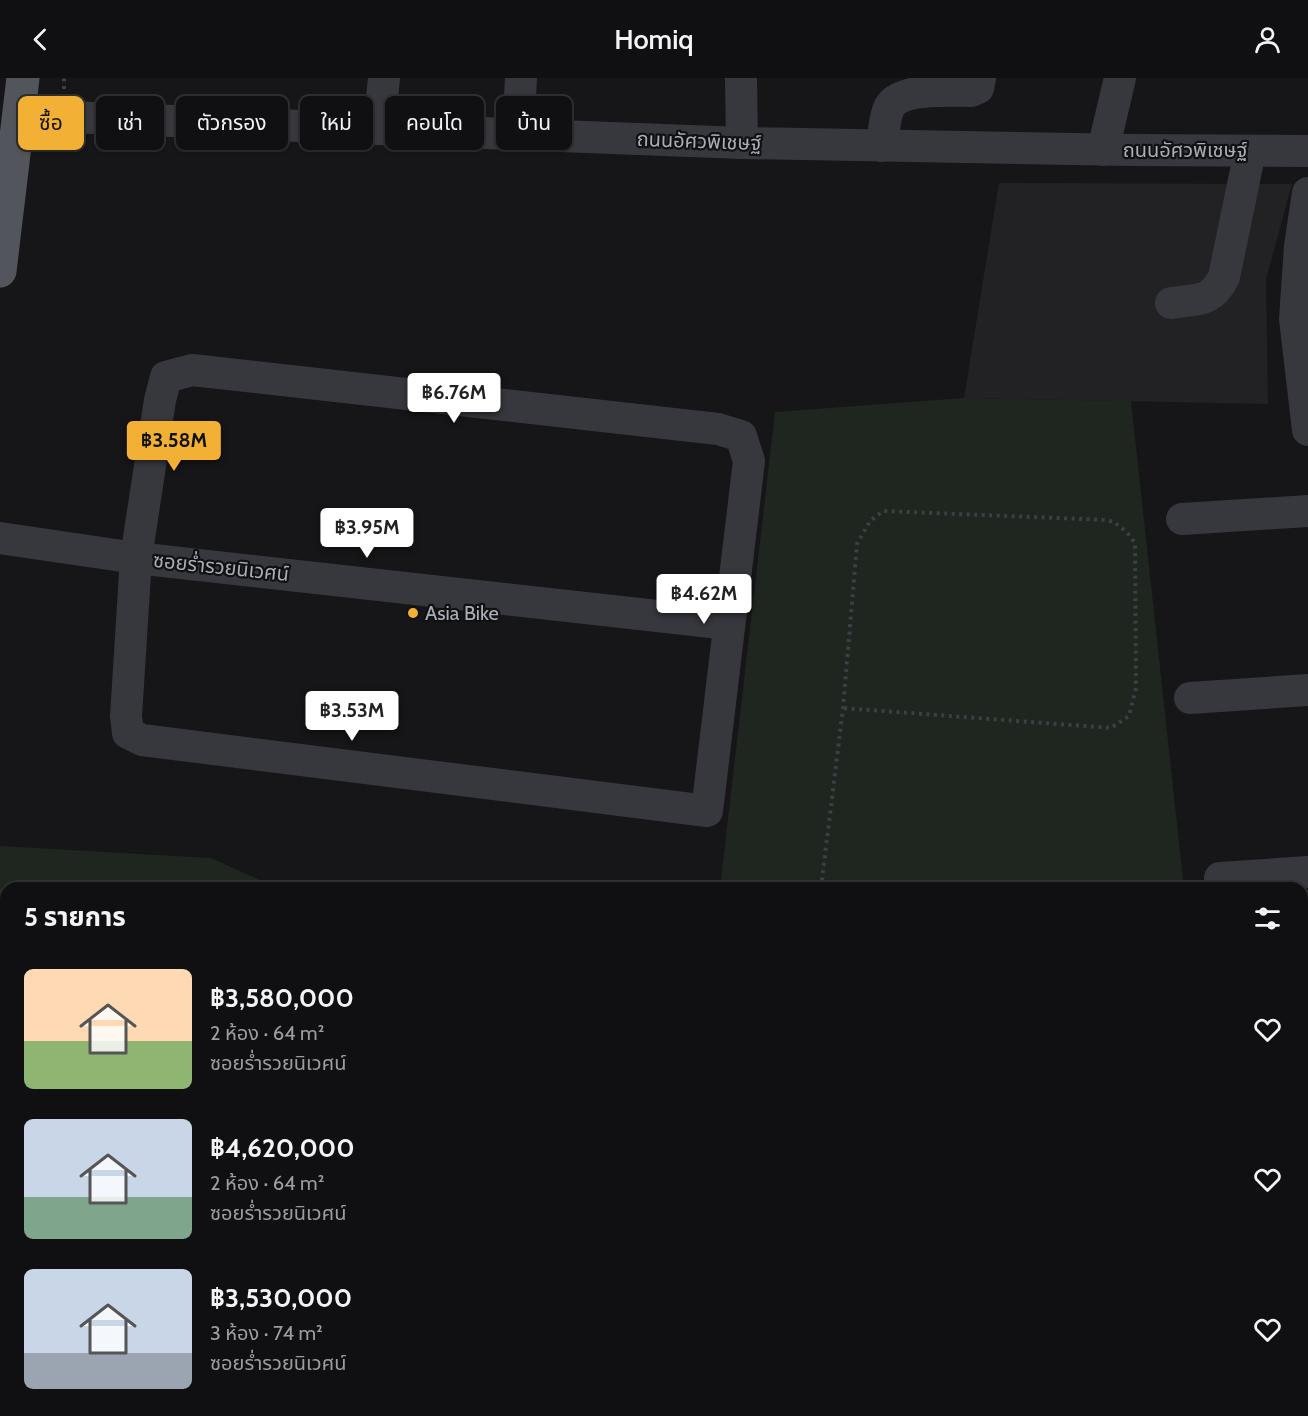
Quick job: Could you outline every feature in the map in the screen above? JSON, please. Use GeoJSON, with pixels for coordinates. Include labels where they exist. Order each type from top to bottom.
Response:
{"type":"FeatureCollection","features":[{"type":"Feature","properties":{"kind":"main road"},"geometry":{"type":"LineString","coordinates":[[21,96],[23,78]]}},
{"type":"Feature","properties":{"kind":"main road"},"geometry":{"type":"LineString","coordinates":[[0,271],[18,115]]}},
{"type":"Feature","properties":{"kind":"street"},"geometry":{"type":"LineString","coordinates":[[380,129],[384,78]]}},
{"type":"Feature","properties":{"kind":"street"},"geometry":{"type":"LineString","coordinates":[[520,96],[521,78]]}},
{"type":"Feature","properties":{"kind":"street"},"geometry":{"type":"LineString","coordinates":[[741,78],[742,143]]}},
{"type":"Feature","properties":{"kind":"street"},"geometry":{"type":"LineString","coordinates":[[882,146],[889,107],[898,97],[913,93],[971,90],[978,88],[980,78]]}},
{"type":"Feature","properties":{"kind":"street"},"geometry":{"type":"LineString","coordinates":[[1102,150],[1120,78]]}},
{"type":"Feature","properties":{"kind":"street","name":"ถนนอัศวพิเชษฐ์"},"geometry":{"type":"LineString","coordinates":[[84,118],[496,133]]}},
{"type":"Feature","properties":{"kind":"street","name":"ถนนอัศวพิเชษฐ์"},"geometry":{"type":"LineString","coordinates":[[572,136],[882,146],[1308,151]]}},
{"type":"Feature","properties":{"kind":"street"},"geometry":{"type":"LineString","coordinates":[[1171,303],[1211,296],[1218,290],[1224,277],[1250,151]]}},
{"type":"Feature","properties":{"kind":"street"},"geometry":{"type":"LineString","coordinates":[[1308,193],[1300,246],[1294,319],[1308,430]]}},
{"type":"Feature","properties":{"kind":"street"},"geometry":{"type":"LineString","coordinates":[[192,370],[718,429],[741,436],[749,461],[706,811],[142,740],[128,733],[126,716],[136,558],[160,400],[166,376],[192,370]]}},
{"type":"Feature","properties":{"kind":"street"},"geometry":{"type":"LineString","coordinates":[[1182,519],[1308,511]]}},
{"type":"Feature","properties":{"kind":"street","name":"ซอยร่ำรวยนิเวศน์"},"geometry":{"type":"LineString","coordinates":[[0,538],[136,558],[729,624]]}},
{"type":"Feature","properties":{"kind":"street"},"geometry":{"type":"LineString","coordinates":[[1190,698],[1308,690]]}},
{"type":"Feature","properties":{"kind":"street"},"geometry":{"type":"LineString","coordinates":[[1220,878],[1274,881],[1308,872]]}},
{"type":"Feature","properties":{"kind":"path"},"geometry":{"type":"LineString","coordinates":[[822,882],[843,708],[857,544],[870,521],[883,511],[1107,520],[1115,522],[1124,529],[1135,543],[1136,688],[1129,716],[1111,728],[843,708]]}},
{"type":"Feature","properties":{"kind":"shaded area"},"geometry":{"type":"Polygon","coordinates":[[[999,183],[1292,184],[1266,279],[1268,404],[964,398],[999,183]]]}},
{"type":"Feature","properties":{"kind":"shaded area"},"geometry":{"type":"Polygon","coordinates":[[[964,398],[1131,401],[1183,882],[721,882],[775,412],[964,398]]]}},
{"type":"Feature","properties":{"kind":"shaded area"},"geometry":{"type":"Polygon","coordinates":[[[0,846],[211,858],[265,882],[0,882],[0,846]]]}},
{"type":"Feature","properties":{"kind":"place","name":"Asia Bike"},"geometry":{"type":"Point","coordinates":[413,613]}}]}
